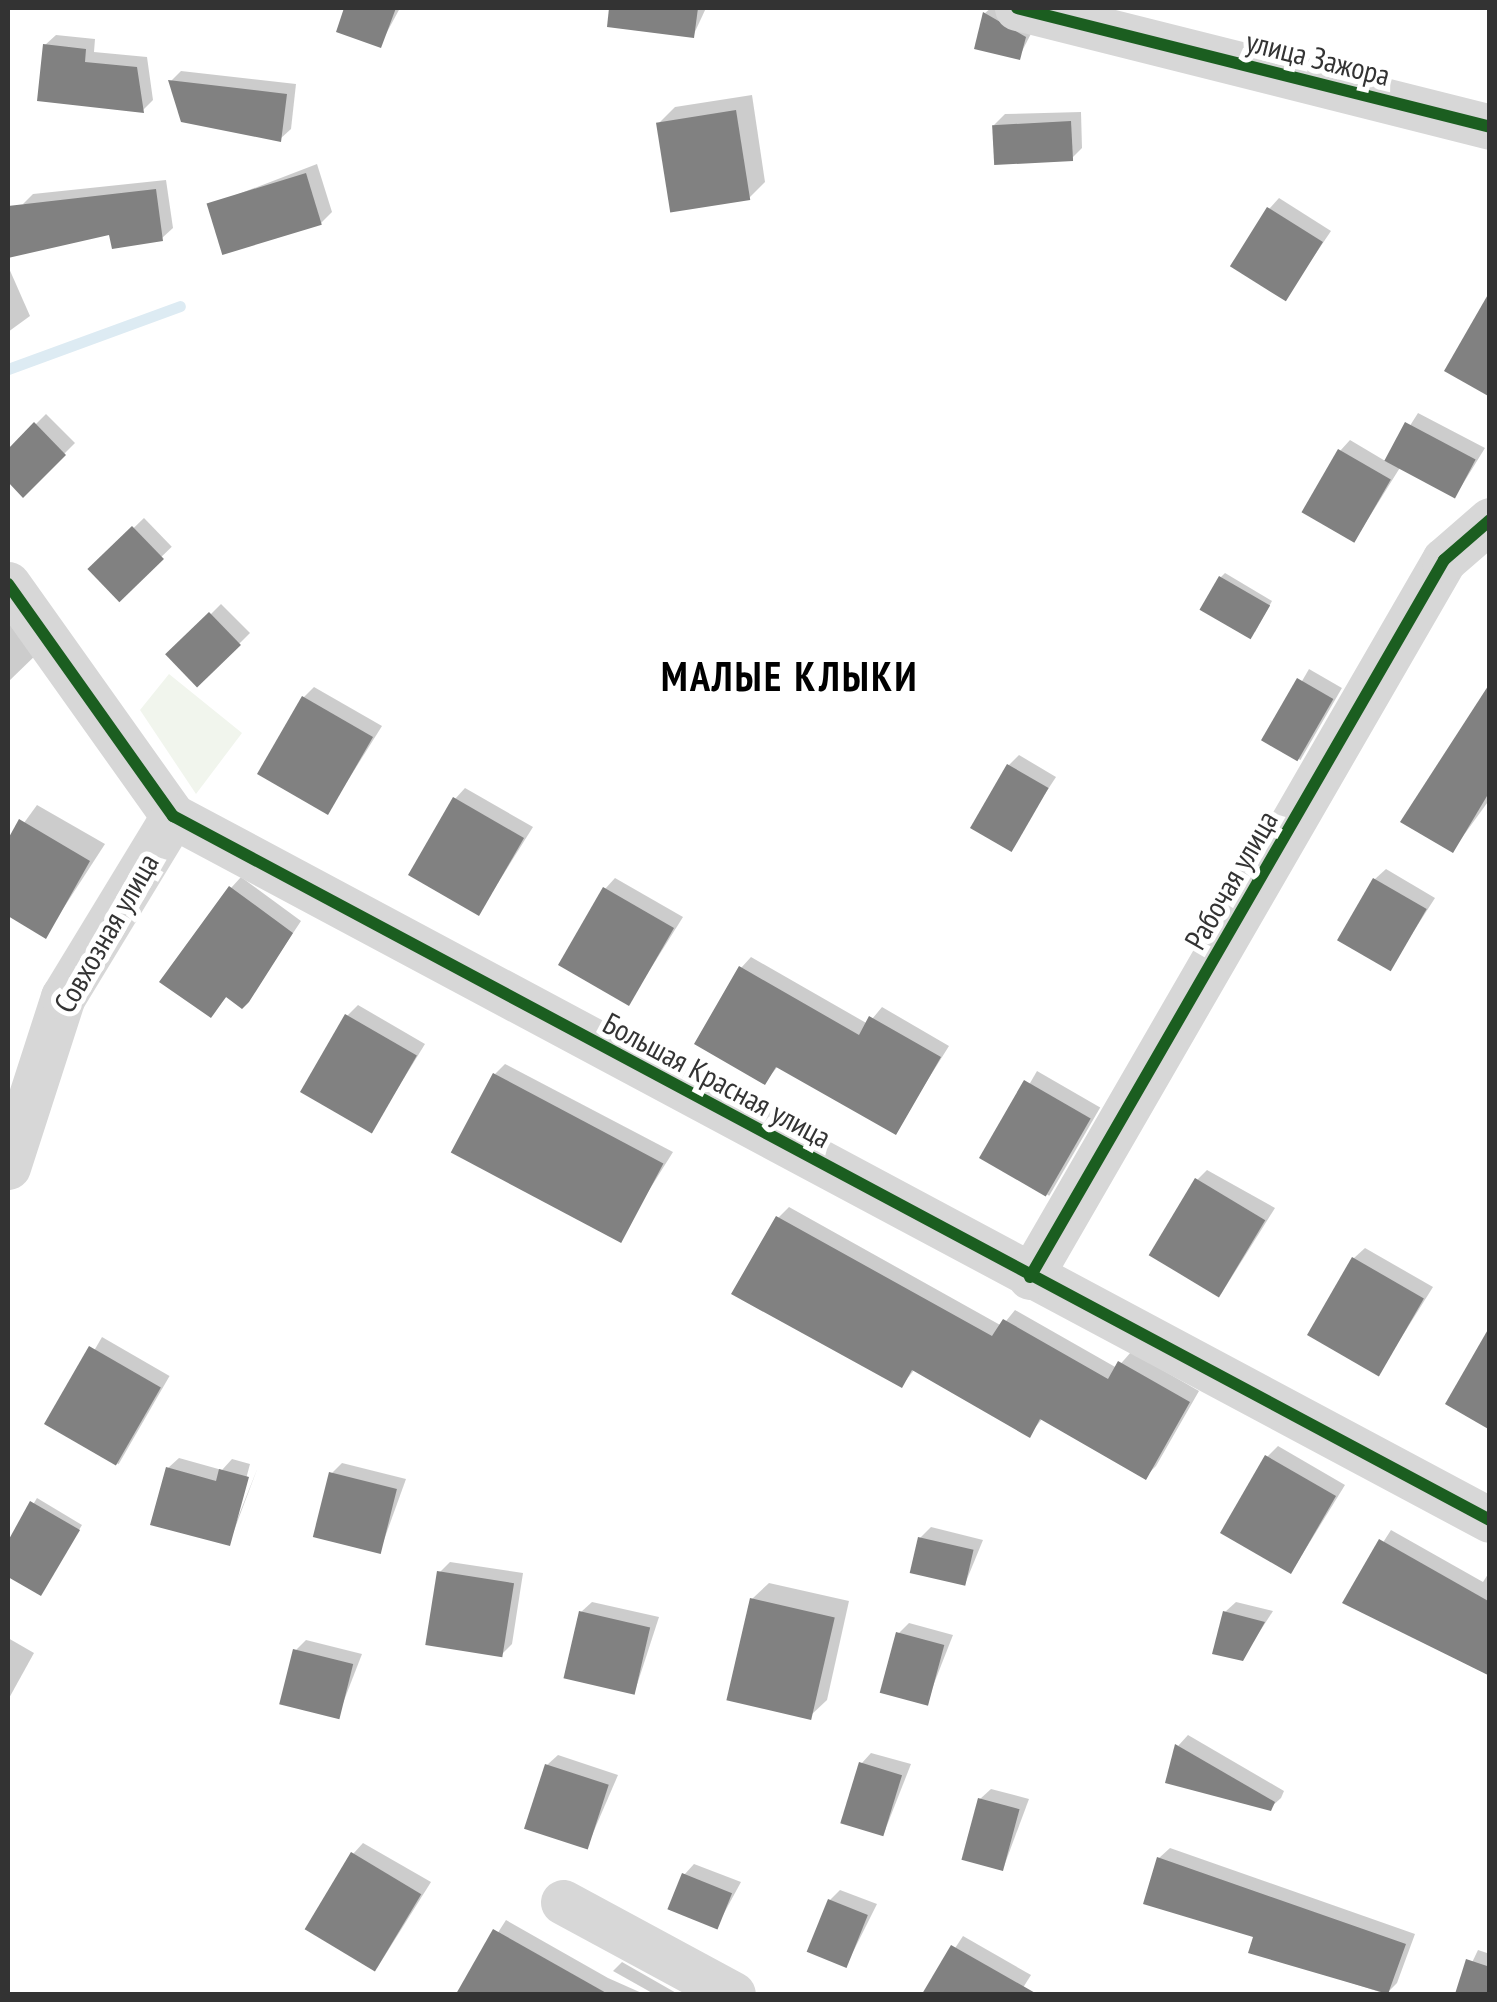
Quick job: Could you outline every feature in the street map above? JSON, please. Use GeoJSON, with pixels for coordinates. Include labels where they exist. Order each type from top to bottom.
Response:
{"type":"FeatureCollection","features":[{"type":"Feature","properties":{"kind":"street","name":"улица Зажора"},"geometry":{"type":"LineString","coordinates":[[1017,8],[1490,127]]}},
{"type":"Feature","properties":{"kind":"street","name":"Рабочая улица"},"geometry":{"type":"LineString","coordinates":[[1030,1277],[1444,560],[1490,520]]}},
{"type":"Feature","properties":{"kind":"street","name":"Большая Красная улица"},"geometry":{"type":"LineString","coordinates":[[8,584],[173,816],[1490,1520]]}},
{"type":"Feature","properties":{"kind":"street","name":"Совхозная улица"},"geometry":{"type":"LineString","coordinates":[[8,1167],[63,997],[173,816]]}},
{"type":"Feature","properties":{"kind":"street"},"geometry":{"type":"LineString","coordinates":[[563,1902],[733,1994]]}},
{"type":"Feature","properties":{"kind":"shaded area"},"geometry":{"type":"Polygon","coordinates":[[[169,674],[242,733],[196,794],[140,710],[169,674]]]}},
{"type":"Feature","properties":{"kind":"building"},"geometry":{"type":"Polygon","coordinates":[[[344,8],[396,8],[381,48],[336,32],[344,8]]]}},
{"type":"Feature","properties":{"kind":"building"},"geometry":{"type":"Polygon","coordinates":[[[609,8],[698,8],[694,38],[607,27],[609,8]]]}},
{"type":"Feature","properties":{"kind":"building"},"geometry":{"type":"Polygon","coordinates":[[[983,12],[1026,37],[1020,60],[974,49],[983,12]]]}},
{"type":"Feature","properties":{"kind":"building"},"geometry":{"type":"Polygon","coordinates":[[[43,44],[86,49],[85,62],[137,67],[144,113],[37,101],[43,44]]]}},
{"type":"Feature","properties":{"kind":"building"},"geometry":{"type":"Polygon","coordinates":[[[168,80],[287,94],[281,142],[181,122],[168,80]]]}},
{"type":"Feature","properties":{"kind":"building"},"geometry":{"type":"Polygon","coordinates":[[[736,110],[750,200],[670,213],[656,123],[736,110]]]}},
{"type":"Feature","properties":{"kind":"building"},"geometry":{"type":"Polygon","coordinates":[[[1071,121],[1073,161],[994,165],[992,125],[1071,121]]]}},
{"type":"Feature","properties":{"kind":"building"},"geometry":{"type":"Polygon","coordinates":[[[306,173],[322,225],[222,255],[207,203],[306,173]]]}},
{"type":"Feature","properties":{"kind":"building"},"geometry":{"type":"Polygon","coordinates":[[[156,189],[163,241],[112,249],[109,235],[8,258],[8,206],[156,189]]]}},
{"type":"Feature","properties":{"kind":"building"},"geometry":{"type":"Polygon","coordinates":[[[1267,207],[1323,242],[1286,301],[1230,266],[1267,207]]]}},
{"type":"Feature","properties":{"kind":"building"},"geometry":{"type":"Polygon","coordinates":[[[1490,291],[1490,397],[1444,371],[1490,291]]]}},
{"type":"Feature","properties":{"kind":"building"},"geometry":{"type":"Polygon","coordinates":[[[34,422],[66,455],[23,498],[8,482],[8,449],[34,422]]]}},
{"type":"Feature","properties":{"kind":"building"},"geometry":{"type":"Polygon","coordinates":[[[1405,422],[1476,460],[1455,498],[1384,461],[1405,422]]]}},
{"type":"Feature","properties":{"kind":"building"},"geometry":{"type":"Polygon","coordinates":[[[1338,449],[1391,479],[1354,543],[1302,512],[1338,449]]]}},
{"type":"Feature","properties":{"kind":"building"},"geometry":{"type":"Polygon","coordinates":[[[132,526],[164,559],[119,602],[87,569],[132,526]]]}},
{"type":"Feature","properties":{"kind":"building"},"geometry":{"type":"Polygon","coordinates":[[[1219,576],[1270,606],[1251,639],[1200,610],[1219,576]]]}},
{"type":"Feature","properties":{"kind":"building"},"geometry":{"type":"Polygon","coordinates":[[[209,612],[241,645],[197,687],[165,654],[209,612]]]}},
{"type":"Feature","properties":{"kind":"building"},"geometry":{"type":"Polygon","coordinates":[[[1297,678],[1333,699],[1297,761],[1261,740],[1297,678]]]}},
{"type":"Feature","properties":{"kind":"building"},"geometry":{"type":"Polygon","coordinates":[[[1490,683],[1490,791],[1453,853],[1400,822],[1490,683]]]}},
{"type":"Feature","properties":{"kind":"building"},"geometry":{"type":"Polygon","coordinates":[[[302,696],[373,737],[328,815],[257,774],[302,696]]]}},
{"type":"Feature","properties":{"kind":"building"},"geometry":{"type":"Polygon","coordinates":[[[1007,764],[1049,788],[1012,852],[970,828],[1007,764]]]}},
{"type":"Feature","properties":{"kind":"building"},"geometry":{"type":"Polygon","coordinates":[[[453,797],[524,838],[479,916],[408,875],[453,797]]]}},
{"type":"Feature","properties":{"kind":"building"},"geometry":{"type":"Polygon","coordinates":[[[19,819],[90,861],[46,939],[8,916],[8,839],[19,819]]]}},
{"type":"Feature","properties":{"kind":"building"},"geometry":{"type":"Polygon","coordinates":[[[1373,878],[1427,909],[1391,971],[1337,940],[1373,878]]]}},
{"type":"Feature","properties":{"kind":"building"},"geometry":{"type":"Polygon","coordinates":[[[229,886],[293,933],[249,1002],[242,1009],[226,997],[211,1018],[159,982],[229,886]]]}},
{"type":"Feature","properties":{"kind":"building"},"geometry":{"type":"Polygon","coordinates":[[[603,887],[674,928],[629,1006],[558,965],[603,887]]]}},
{"type":"Feature","properties":{"kind":"building"},"geometry":{"type":"Polygon","coordinates":[[[739,966],[859,1035],[869,1016],[941,1057],[896,1135],[776,1067],[765,1085],[694,1044],[739,966]]]}},
{"type":"Feature","properties":{"kind":"building"},"geometry":{"type":"Polygon","coordinates":[[[345,1014],[417,1056],[372,1133],[300,1092],[345,1014]]]}},
{"type":"Feature","properties":{"kind":"building"},"geometry":{"type":"Polygon","coordinates":[[[493,1073],[663,1164],[621,1243],[451,1152],[493,1073]]]}},
{"type":"Feature","properties":{"kind":"building"},"geometry":{"type":"Polygon","coordinates":[[[1024,1080],[1091,1118],[1046,1196],[979,1158],[1024,1080]]]}},
{"type":"Feature","properties":{"kind":"building"},"geometry":{"type":"Polygon","coordinates":[[[1195,1178],[1265,1220],[1219,1297],[1149,1255],[1195,1178]]]}},
{"type":"Feature","properties":{"kind":"building"},"geometry":{"type":"Polygon","coordinates":[[[776,1216],[992,1336],[1003,1319],[1108,1379],[1118,1361],[1190,1402],[1146,1480],[1040,1419],[1030,1438],[912,1370],[902,1388],[731,1294],[776,1216]]]}},
{"type":"Feature","properties":{"kind":"building"},"geometry":{"type":"Polygon","coordinates":[[[1352,1257],[1424,1298],[1379,1376],[1307,1335],[1352,1257]]]}},
{"type":"Feature","properties":{"kind":"building"},"geometry":{"type":"Polygon","coordinates":[[[1490,1326],[1490,1430],[1445,1404],[1490,1326]]]}},
{"type":"Feature","properties":{"kind":"building"},"geometry":{"type":"Polygon","coordinates":[[[89,1346],[161,1388],[116,1465],[44,1424],[89,1346]]]}},
{"type":"Feature","properties":{"kind":"building"},"geometry":{"type":"Polygon","coordinates":[[[1265,1455],[1336,1496],[1291,1574],[1220,1533],[1265,1455]]]}},
{"type":"Feature","properties":{"kind":"building"},"geometry":{"type":"Polygon","coordinates":[[[166,1467],[216,1481],[219,1469],[249,1477],[230,1546],[150,1525],[166,1467]]]}},
{"type":"Feature","properties":{"kind":"building"},"geometry":{"type":"Polygon","coordinates":[[[329,1472],[397,1489],[381,1554],[313,1537],[329,1472]]]}},
{"type":"Feature","properties":{"kind":"building"},"geometry":{"type":"Polygon","coordinates":[[[30,1501],[80,1530],[41,1596],[8,1577],[8,1541],[30,1501]]]}},
{"type":"Feature","properties":{"kind":"building"},"geometry":{"type":"Polygon","coordinates":[[[918,1537],[974,1550],[965,1586],[910,1573],[918,1537]]]}},
{"type":"Feature","properties":{"kind":"building"},"geometry":{"type":"Polygon","coordinates":[[[1379,1539],[1490,1602],[1490,1676],[1342,1603],[1379,1539]]]}},
{"type":"Feature","properties":{"kind":"building"},"geometry":{"type":"Polygon","coordinates":[[[437,1571],[514,1583],[502,1657],[425,1645],[437,1571]]]}},
{"type":"Feature","properties":{"kind":"building"},"geometry":{"type":"Polygon","coordinates":[[[750,1598],[835,1618],[811,1720],[726,1700],[750,1598]]]}},
{"type":"Feature","properties":{"kind":"building"},"geometry":{"type":"Polygon","coordinates":[[[579,1611],[650,1627],[635,1695],[563,1678],[579,1611]]]}},
{"type":"Feature","properties":{"kind":"building"},"geometry":{"type":"Polygon","coordinates":[[[1223,1611],[1265,1622],[1243,1661],[1212,1654],[1223,1611]]]}},
{"type":"Feature","properties":{"kind":"building"},"geometry":{"type":"Polygon","coordinates":[[[896,1632],[944,1645],[928,1706],[880,1693],[896,1632]]]}},
{"type":"Feature","properties":{"kind":"building"},"geometry":{"type":"Polygon","coordinates":[[[293,1649],[353,1664],[339,1719],[279,1704],[293,1649]]]}},
{"type":"Feature","properties":{"kind":"building"},"geometry":{"type":"Polygon","coordinates":[[[1175,1744],[1275,1802],[1271,1811],[1165,1783],[1175,1744]]]}},
{"type":"Feature","properties":{"kind":"building"},"geometry":{"type":"Polygon","coordinates":[[[859,1762],[902,1775],[883,1836],[840,1823],[859,1762]]]}},
{"type":"Feature","properties":{"kind":"building"},"geometry":{"type":"Polygon","coordinates":[[[545,1764],[609,1785],[588,1849],[524,1829],[545,1764]]]}},
{"type":"Feature","properties":{"kind":"building"},"geometry":{"type":"Polygon","coordinates":[[[978,1798],[1020,1809],[1003,1871],[961,1860],[978,1798]]]}},
{"type":"Feature","properties":{"kind":"building"},"geometry":{"type":"Polygon","coordinates":[[[351,1852],[421,1894],[375,1971],[305,1929],[351,1852]]]}},
{"type":"Feature","properties":{"kind":"building"},"geometry":{"type":"Polygon","coordinates":[[[1157,1857],[1406,1944],[1388,1994],[1248,1953],[1253,1937],[1143,1904],[1157,1857]]]}},
{"type":"Feature","properties":{"kind":"building"},"geometry":{"type":"Polygon","coordinates":[[[682,1873],[732,1893],[717,1929],[667,1909],[682,1873]]]}},
{"type":"Feature","properties":{"kind":"building"},"geometry":{"type":"Polygon","coordinates":[[[828,1899],[868,1915],[847,1968],[807,1952],[828,1899]]]}},
{"type":"Feature","properties":{"kind":"building"},"geometry":{"type":"Polygon","coordinates":[[[493,1929],[608,1994],[456,1994],[493,1929]]]}},
{"type":"Feature","properties":{"kind":"building"},"geometry":{"type":"Polygon","coordinates":[[[951,1945],[1037,1994],[922,1994],[951,1945]]]}},
{"type":"Feature","properties":{"kind":"building"},"geometry":{"type":"Polygon","coordinates":[[[1466,1959],[1490,1967],[1490,1994],[1455,1994],[1466,1959]]]}},
{"type":"Feature","properties":{"kind":"waterway"},"geometry":{"type":"LineString","coordinates":[[8,369],[180,306]]}},
{"type":"Feature","properties":{"kind":"cycle path"},"geometry":{"type":"LineString","coordinates":[[1017,8],[1490,127]]}},
{"type":"Feature","properties":{"kind":"cycle path"},"geometry":{"type":"LineString","coordinates":[[1030,1277],[1444,560],[1490,520]]}},
{"type":"Feature","properties":{"kind":"cycle path"},"geometry":{"type":"LineString","coordinates":[[8,584],[173,816],[1490,1520]]}},
{"type":"Feature","properties":{"kind":"district","name":"МАЛЫЕ КЛЫКИ"},"geometry":{"type":"Point","coordinates":[790,676]}}]}
